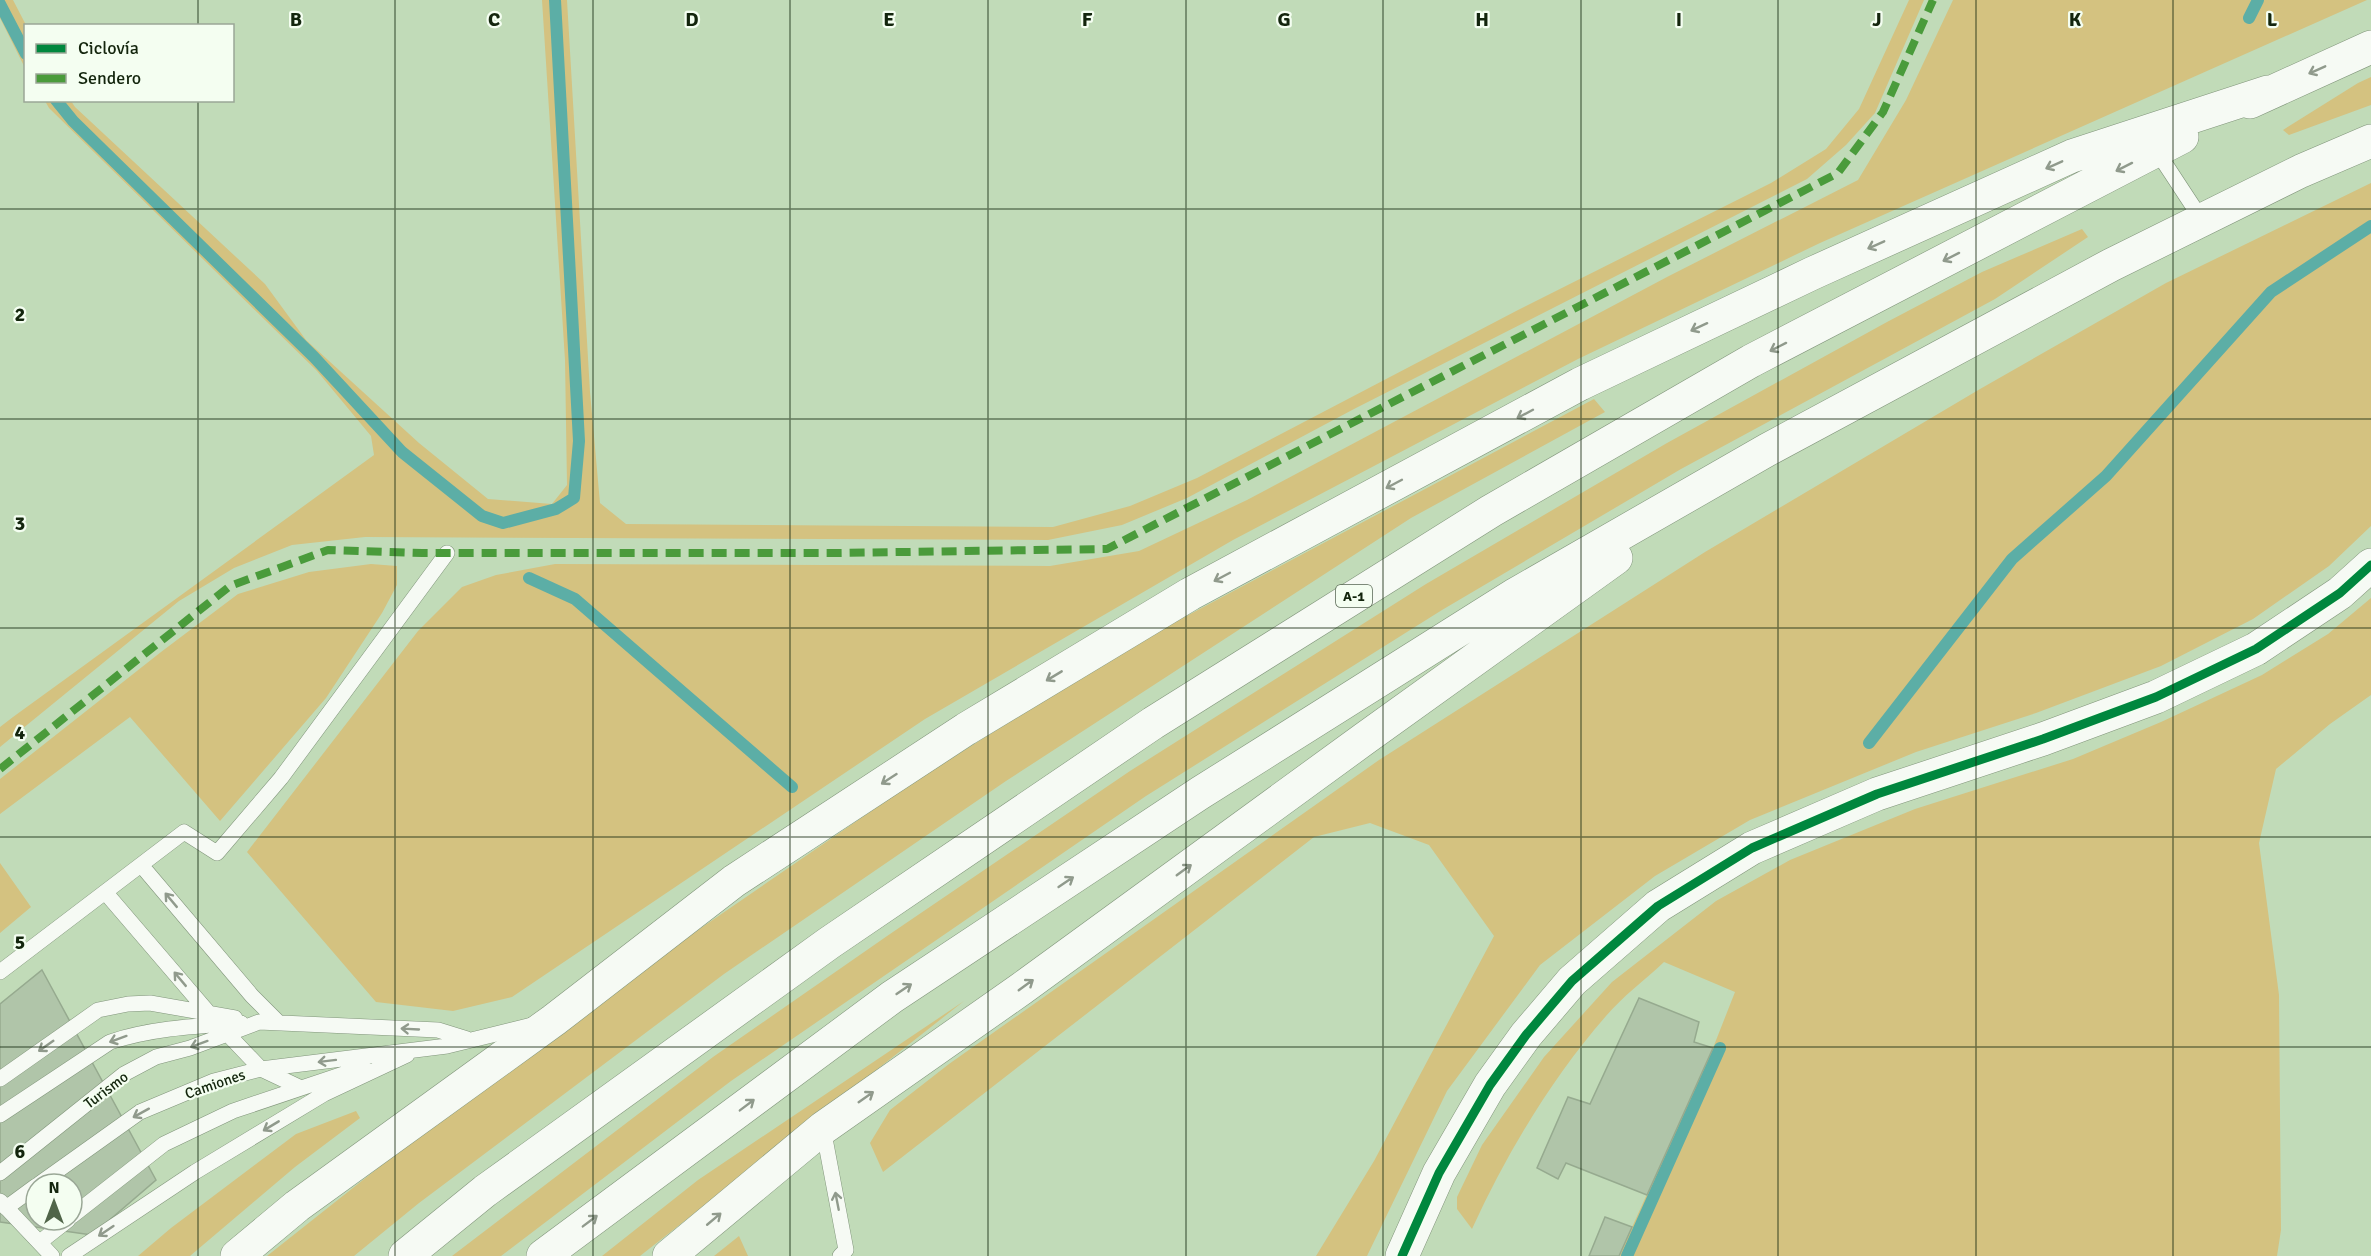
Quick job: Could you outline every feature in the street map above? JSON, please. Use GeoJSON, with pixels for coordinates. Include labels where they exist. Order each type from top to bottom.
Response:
{"type":"FeatureCollection","features":[{"type":"Feature","properties":{"kind":"main road","name":"A-1"},"geometry":{"type":"LineString","coordinates":[[405,1256],[485,1191],[828,943],[1153,723],[1491,511],[1751,361],[2268,92],[2371,47]]}},
{"type":"Feature","properties":{"kind":"main road"},"geometry":{"type":"LineString","coordinates":[[237,1256],[297,1206],[554,1020],[734,881],[966,729],[1200,588],[1580,384],[1813,273],[2072,156],[2268,92]]}},
{"type":"Feature","properties":{"kind":"main road"},"geometry":{"type":"LineString","coordinates":[[543,1256],[892,997],[1200,793],[1516,594],[1767,450],[2101,271],[2301,171],[2371,141]]}},
{"type":"Feature","properties":{"kind":"main road"},"geometry":{"type":"LineString","coordinates":[[669,1256],[823,1128],[1021,989],[1767,450]]}},
{"type":"Feature","properties":{"kind":"main road"},"geometry":{"type":"LineString","coordinates":[[1402,1256],[1439,1173],[1490,1085],[1526,1035],[1572,981],[1658,906],[1752,848],[1877,794],[2043,739],[2176,687],[2256,649],[2340,593],[2371,565]]}},
{"type":"Feature","properties":{"kind":"lane"},"geometry":{"type":"LineString","coordinates":[[2156,150],[2202,220]]}},
{"type":"Feature","properties":{"kind":"lane"},"geometry":{"type":"LineString","coordinates":[[0,972],[184,832],[217,854],[281,778],[447,553]]}},
{"type":"Feature","properties":{"kind":"lane"},"geometry":{"type":"LineString","coordinates":[[141,865],[252,996],[279,1023]]}},
{"type":"Feature","properties":{"kind":"lane"},"geometry":{"type":"LineString","coordinates":[[105,892],[218,1024],[261,1069],[299,1087]]}},
{"type":"Feature","properties":{"kind":"lane","name":"Turismo"},"geometry":{"type":"LineString","coordinates":[[0,1079],[98,1010],[128,1004],[150,1003],[218,1024],[259,1022]]}},
{"type":"Feature","properties":{"kind":"lane","name":"Camiones"},"geometry":{"type":"LineString","coordinates":[[56,1172],[140,1112],[214,1081],[261,1069],[447,1046],[467,1039],[554,1020]]}},
{"type":"Feature","properties":{"kind":"lane","name":"Turismo"},"geometry":{"type":"LineString","coordinates":[[0,1115],[110,1042],[130,1035],[173,1028],[259,1022],[438,1030],[467,1039]]}},
{"type":"Feature","properties":{"kind":"lane","name":"Turismo"},"geometry":{"type":"LineString","coordinates":[[0,1173],[124,1074],[156,1057],[190,1048],[218,1024]]}},
{"type":"Feature","properties":{"kind":"lane"},"geometry":{"type":"LineString","coordinates":[[69,1256],[195,1172],[324,1094],[416,1051]]}},
{"type":"Feature","properties":{"kind":"lane","name":"Camiones"},"geometry":{"type":"LineString","coordinates":[[84,1207],[164,1144],[233,1111],[299,1087],[416,1051]]}},
{"type":"Feature","properties":{"kind":"lane"},"geometry":{"type":"LineString","coordinates":[[823,1128],[846,1254]]}},
{"type":"Feature","properties":{"kind":"lane","name":"Camiones"},"geometry":{"type":"LineString","coordinates":[[3,1204],[24,1193]]}},
{"type":"Feature","properties":{"kind":"lane"},"geometry":{"type":"LineString","coordinates":[[3,1204],[52,1256]]}},
{"type":"Feature","properties":{"kind":"lane"},"geometry":{"type":"LineString","coordinates":[[40,1242],[53,1232]]}},
{"type":"Feature","properties":{"kind":"shaded area"},"geometry":{"type":"Polygon","coordinates":[[[0,0],[13,0],[25,24],[24,66],[0,18],[0,0]]]}},
{"type":"Feature","properties":{"kind":"shaded area"},"geometry":{"type":"Polygon","coordinates":[[[542,0],[567,0],[590,392],[600,503],[626,524],[1053,527],[1130,506],[1197,478],[1518,310],[1771,183],[1826,149],[1859,109],[1909,0],[1924,0],[1875,113],[1846,145],[1807,179],[1354,409],[1187,498],[1122,525],[1048,540],[365,537],[292,545],[234,568],[179,601],[0,747],[0,727],[374,455],[371,436],[317,371],[49,108],[46,102],[72,102],[265,284],[306,340],[419,443],[488,499],[552,504],[567,485],[565,360],[542,0]]]}},
{"type":"Feature","properties":{"kind":"shaded area"},"geometry":{"type":"Polygon","coordinates":[[[1953,0],[2367,0],[1820,243],[1578,359],[1233,540],[925,719],[512,997],[453,1011],[376,1002],[247,852],[418,631],[462,587],[496,575],[555,564],[1050,566],[1139,551],[1247,500],[1667,277],[1858,180],[1906,100],[1953,0]]]}},
{"type":"Feature","properties":{"kind":"shaded area"},"geometry":{"type":"Polygon","coordinates":[[[2371,77],[2371,105],[2289,135],[2283,130],[2358,83],[2371,77]]]}},
{"type":"Feature","properties":{"kind":"shaded area"},"geometry":{"type":"Polygon","coordinates":[[[2371,183],[2371,526],[2329,566],[2253,619],[2161,666],[2036,713],[1916,752],[1750,820],[1655,876],[1540,965],[1447,1091],[1367,1256],[1316,1256],[1374,1161],[1494,936],[1429,845],[1370,823],[1314,837],[883,1172],[870,1143],[890,1110],[949,1064],[1379,760],[1705,552],[1980,389],[2166,283],[2371,183]]]}},
{"type":"Feature","properties":{"kind":"shaded area"},"geometry":{"type":"Polygon","coordinates":[[[2082,229],[2088,237],[1995,299],[1681,469],[1442,610],[1146,796],[731,1081],[501,1256],[452,1256],[713,1057],[890,934],[1130,771],[1426,584],[1667,443],[1887,322],[1982,272],[2082,229]]]}},
{"type":"Feature","properties":{"kind":"shaded area"},"geometry":{"type":"Polygon","coordinates":[[[1594,399],[1605,412],[1411,518],[1006,781],[724,974],[419,1203],[354,1256],[267,1256],[551,1031],[915,781],[1136,643],[1594,399]]]}},
{"type":"Feature","properties":{"kind":"shaded area"},"geometry":{"type":"Polygon","coordinates":[[[371,564],[397,566],[397,585],[382,613],[326,698],[220,821],[130,717],[0,814],[0,779],[238,594],[309,572],[371,564]]]}},
{"type":"Feature","properties":{"kind":"shaded area"},"geometry":{"type":"Polygon","coordinates":[[[2371,598],[2371,695],[2330,724],[2276,769],[2259,843],[2279,995],[2281,1230],[2277,1256],[1619,1256],[1713,1048],[1735,992],[1664,962],[1613,1009],[1567,1065],[1515,1145],[1472,1229],[1457,1209],[1457,1197],[1482,1145],[1544,1057],[1612,982],[1716,901],[1790,860],[1915,809],[2073,759],[2161,722],[2262,675],[2328,634],[2371,598]]]}},
{"type":"Feature","properties":{"kind":"shaded area"},"geometry":{"type":"Polygon","coordinates":[[[0,863],[31,907],[0,933],[0,863]]]}},
{"type":"Feature","properties":{"kind":"shaded area"},"geometry":{"type":"Polygon","coordinates":[[[964,1001],[640,1256],[602,1256],[698,1180],[964,1001]]]}},
{"type":"Feature","properties":{"kind":"shaded area"},"geometry":{"type":"Polygon","coordinates":[[[356,1111],[360,1118],[295,1167],[190,1256],[138,1256],[171,1228],[296,1134],[356,1111]]]}},
{"type":"Feature","properties":{"kind":"shaded area"},"geometry":{"type":"Polygon","coordinates":[[[739,1236],[748,1256],[714,1256],[739,1236]]]}},
{"type":"Feature","properties":{"kind":"building"},"geometry":{"type":"Polygon","coordinates":[[[42,970],[156,1180],[92,1235],[71,1232],[84,1232],[84,1172],[24,1172],[24,1225],[0,1222],[0,1004],[42,970]]]}},
{"type":"Feature","properties":{"kind":"building"},"geometry":{"type":"Polygon","coordinates":[[[1639,998],[1699,1022],[1694,1042],[1713,1048],[1647,1195],[1566,1163],[1558,1179],[1537,1168],[1568,1097],[1590,1104],[1639,998]]]}},
{"type":"Feature","properties":{"kind":"building"},"geometry":{"type":"Polygon","coordinates":[[[1605,1217],[1632,1227],[1619,1256],[1589,1256],[1605,1217]]]}},
{"type":"Feature","properties":{"kind":"waterway"},"geometry":{"type":"LineString","coordinates":[[58,102],[73,121],[314,357],[402,452],[482,516],[503,523],[556,509],[574,498],[579,441],[555,0]]}},
{"type":"Feature","properties":{"kind":"waterway"},"geometry":{"type":"LineString","coordinates":[[2249,18],[2258,0]]}},
{"type":"Feature","properties":{"kind":"waterway"},"geometry":{"type":"LineString","coordinates":[[0,4],[24,50]]}},
{"type":"Feature","properties":{"kind":"waterway"},"geometry":{"type":"LineString","coordinates":[[1869,743],[2012,559],[2106,476],[2271,292],[2371,226]]}},
{"type":"Feature","properties":{"kind":"waterway"},"geometry":{"type":"LineString","coordinates":[[529,578],[575,599],[792,787]]}},
{"type":"Feature","properties":{"kind":"waterway"},"geometry":{"type":"LineString","coordinates":[[1627,1256],[1720,1048]]}},
{"type":"Feature","properties":{"kind":"marked path"},"geometry":{"type":"LineString","coordinates":[[0,769],[230,586],[328,550],[422,553],[834,553],[1107,549],[1838,173],[1883,112],[1933,0]]}},
{"type":"Feature","properties":{"kind":"cycle path"},"geometry":{"type":"LineString","coordinates":[[1402,1256],[1439,1173],[1490,1085],[1526,1035],[1572,981],[1658,906],[1752,848],[1877,794],[2043,739],[2156,697],[2256,649],[2340,593],[2371,565]]}}]}
